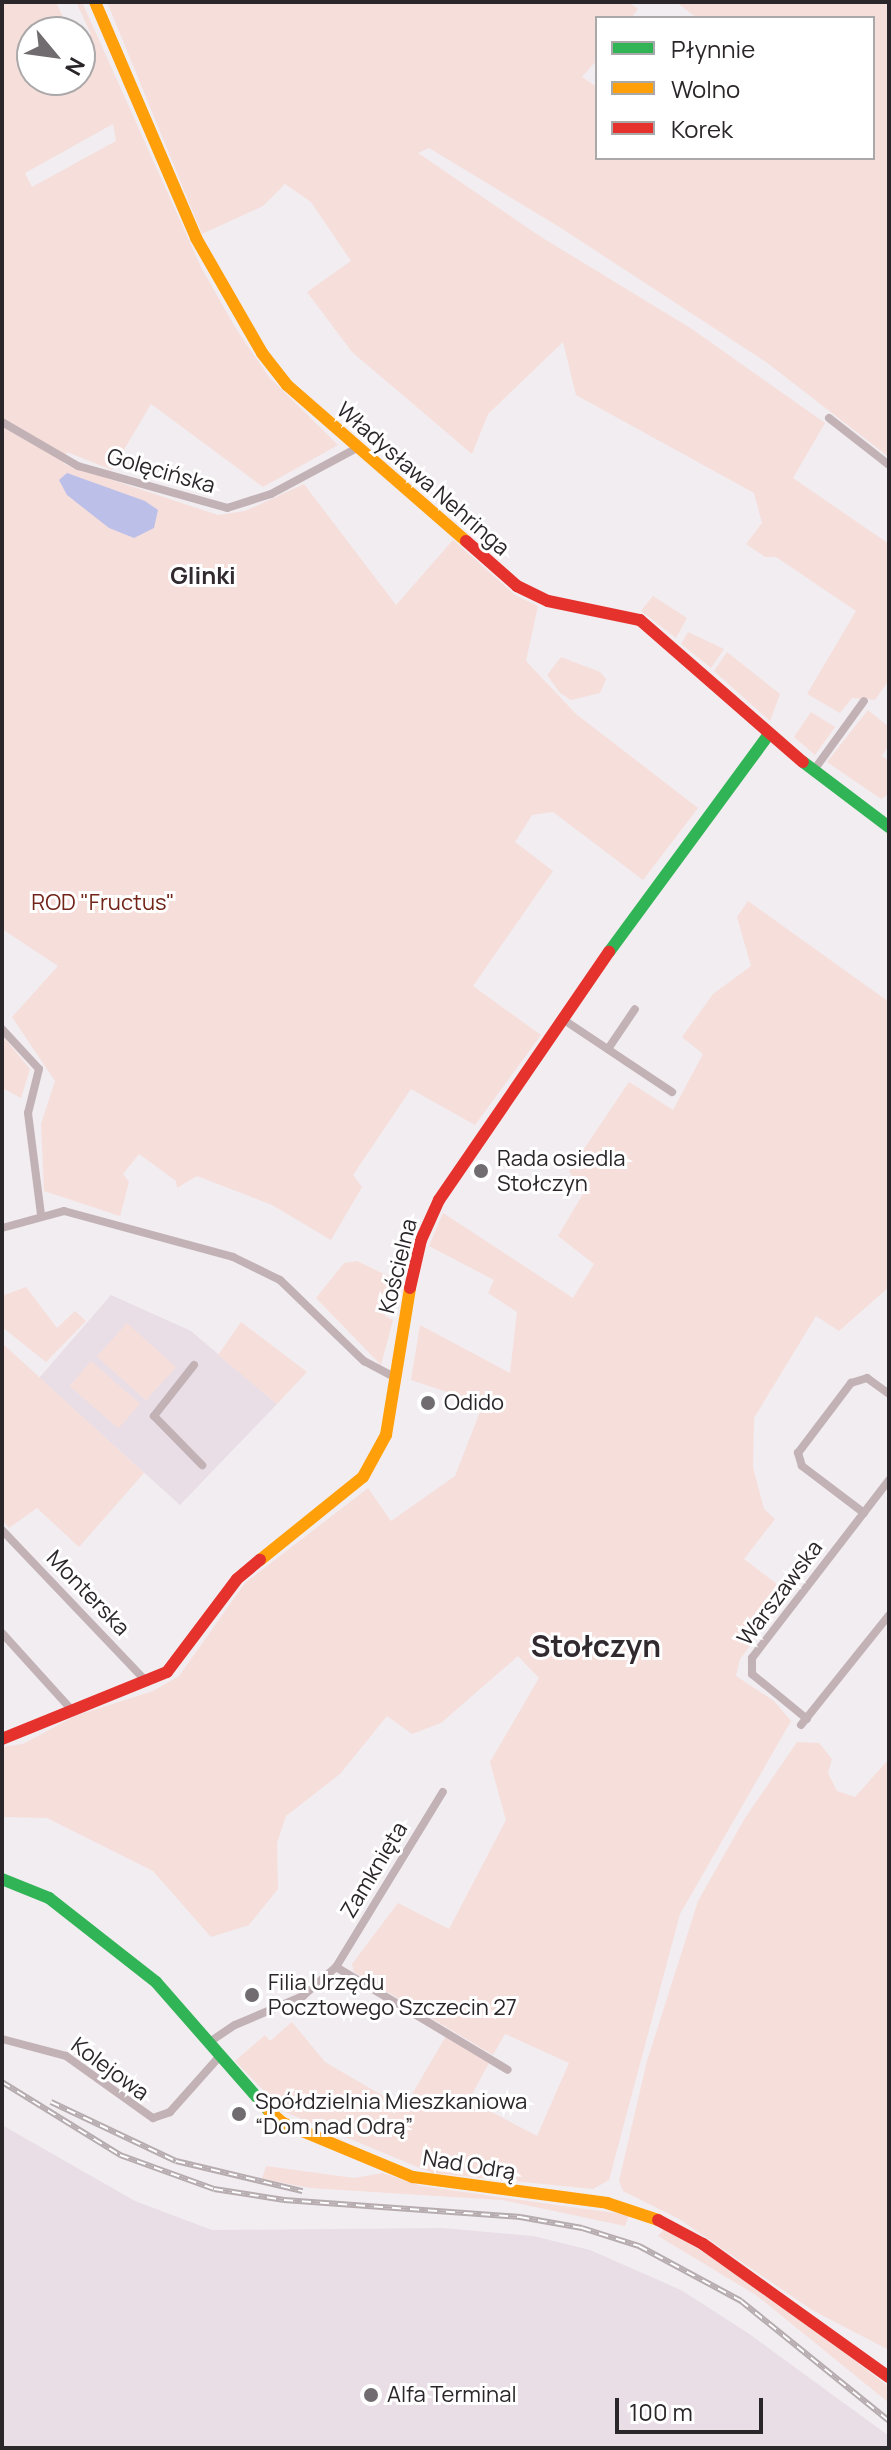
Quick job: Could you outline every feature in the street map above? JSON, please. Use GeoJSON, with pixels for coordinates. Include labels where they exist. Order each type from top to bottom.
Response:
{"type":"FeatureCollection","features":[{"type":"Feature","properties":{"kind":"street","name":"Władysława Nehringa"},"geometry":{"type":"LineString","coordinates":[[95,2],[213,270],[278,375],[357,448],[522,589],[548,601],[638,619],[769,734],[889,827]]}},
{"type":"Feature","properties":{"kind":"street"},"geometry":{"type":"LineString","coordinates":[[829,418],[889,465]]}},
{"type":"Feature","properties":{"kind":"street","name":"Golęcińska"},"geometry":{"type":"LineString","coordinates":[[2,422],[78,466],[227,508],[271,494],[357,448]]}},
{"type":"Feature","properties":{"kind":"street"},"geometry":{"type":"LineString","coordinates":[[814,770],[864,701]]}},
{"type":"Feature","properties":{"kind":"street","name":"Kościelna"},"geometry":{"type":"LineString","coordinates":[[2,1739],[70,1708],[147,1682],[178,1661],[237,1579],[363,1477],[386,1435],[427,1224],[451,1179],[661,877],[769,734]]}},
{"type":"Feature","properties":{"kind":"street"},"geometry":{"type":"LineString","coordinates":[[608,1049],[635,1009]]}},
{"type":"Feature","properties":{"kind":"street"},"geometry":{"type":"LineString","coordinates":[[564,1020],[672,1092]]}},
{"type":"Feature","properties":{"kind":"street"},"geometry":{"type":"LineString","coordinates":[[2,1029],[39,1069],[28,1113],[41,1214]]}},
{"type":"Feature","properties":{"kind":"street"},"geometry":{"type":"LineString","coordinates":[[2,1228],[41,1214],[92,1216],[258,1268],[305,1300],[364,1361],[396,1378]]}},
{"type":"Feature","properties":{"kind":"street"},"geometry":{"type":"LineString","coordinates":[[194,1365],[154,1416],[202,1465]]}},
{"type":"Feature","properties":{"kind":"street"},"geometry":{"type":"LineString","coordinates":[[864,1513],[802,1466],[798,1453],[851,1383],[867,1378],[889,1394]]}},
{"type":"Feature","properties":{"kind":"street","name":"Warszawska"},"geometry":{"type":"LineString","coordinates":[[889,1480],[752,1658],[752,1674],[804,1722],[889,1615]]}},
{"type":"Feature","properties":{"kind":"street","name":"Monterska"},"geometry":{"type":"LineString","coordinates":[[2,1530],[147,1682]]}},
{"type":"Feature","properties":{"kind":"street"},"geometry":{"type":"LineString","coordinates":[[2,1633],[70,1708]]}},
{"type":"Feature","properties":{"kind":"street","name":"Zamknięta"},"geometry":{"type":"LineString","coordinates":[[208,2043],[235,2025],[303,1996],[336,1967],[443,1792]]}},
{"type":"Feature","properties":{"kind":"street","name":"Nad Odrą"},"geometry":{"type":"LineString","coordinates":[[2,1879],[49,1898],[144,1972],[259,2104],[283,2123],[413,2177],[607,2203],[664,2221],[889,2377]]}},
{"type":"Feature","properties":{"kind":"street"},"geometry":{"type":"LineString","coordinates":[[336,1967],[508,2070]]}},
{"type":"Feature","properties":{"kind":"street","name":"Kolejowa"},"geometry":{"type":"LineString","coordinates":[[2,2039],[69,2058],[153,2118],[170,2112],[219,2057]]}},
{"type":"Feature","properties":{"kind":"shaded area"},"geometry":{"type":"Polygon","coordinates":[[[111,1295],[191,1331],[277,1404],[180,1505],[39,1378],[111,1295]]]}},
{"type":"Feature","properties":{"kind":"shaded area"},"geometry":{"type":"Polygon","coordinates":[[[2,2125],[135,2201],[212,2230],[443,2228],[533,2236],[590,2250],[681,2290],[748,2333],[889,2436],[889,2448],[2,2448],[2,2125]]]}},
{"type":"Feature","properties":{"kind":"green space","name":"ROD \"Fructus\""},"geometry":{"type":"Polygon","coordinates":[[[2,2],[56,2],[63,16],[16,16],[16,96],[96,96],[96,33],[201,267],[235,327],[269,377],[338,445],[263,487],[151,404],[112,470],[67,452],[64,464],[218,515],[245,511],[304,484],[396,605],[453,540],[515,595],[538,606],[526,661],[576,714],[698,808],[643,880],[553,812],[532,815],[515,842],[553,871],[473,986],[541,1035],[475,1125],[411,1089],[353,1175],[362,1187],[331,1240],[272,1205],[197,1176],[177,1188],[176,1181],[139,1154],[123,1174],[129,1182],[120,1216],[44,1191],[41,1124],[55,1081],[12,1017],[58,966],[2,929],[2,2]],[[113,124],[25,173],[32,187],[116,141],[113,124]]]}},
{"type":"Feature","properties":{"kind":"green space"},"geometry":{"type":"Polygon","coordinates":[[[76,2],[82,2],[88,16],[83,16],[76,2]]]}},
{"type":"Feature","properties":{"kind":"green space"},"geometry":{"type":"Polygon","coordinates":[[[107,2],[629,2],[638,9],[633,16],[595,16],[595,62],[582,77],[595,86],[595,160],[875,160],[875,16],[694,16],[676,2],[889,2],[889,457],[766,362],[561,228],[429,148],[418,153],[541,237],[692,329],[825,423],[793,478],[889,544],[889,680],[875,700],[852,698],[840,713],[807,694],[856,611],[776,557],[765,557],[746,544],[762,523],[754,493],[576,395],[563,342],[488,414],[472,454],[352,352],[307,292],[351,261],[311,202],[285,184],[263,206],[202,234],[107,2]]]}},
{"type":"Feature","properties":{"kind":"green space"},"geometry":{"type":"Polygon","coordinates":[[[653,596],[687,618],[676,638],[641,611],[653,596]]]}},
{"type":"Feature","properties":{"kind":"green space"},"geometry":{"type":"Polygon","coordinates":[[[688,632],[724,649],[711,668],[681,644],[688,632]]]}},
{"type":"Feature","properties":{"kind":"green space"},"geometry":{"type":"Polygon","coordinates":[[[727,652],[780,694],[770,721],[714,671],[727,652]]]}},
{"type":"Feature","properties":{"kind":"green space"},"geometry":{"type":"Polygon","coordinates":[[[561,657],[600,672],[606,679],[600,693],[571,700],[560,693],[547,675],[561,657]]]}},
{"type":"Feature","properties":{"kind":"green space"},"geometry":{"type":"Polygon","coordinates":[[[868,710],[889,727],[889,745],[882,756],[889,761],[889,794],[881,799],[827,762],[868,710]]]}},
{"type":"Feature","properties":{"kind":"green space"},"geometry":{"type":"Polygon","coordinates":[[[811,712],[835,727],[815,755],[794,737],[811,712]]]}},
{"type":"Feature","properties":{"kind":"green space"},"geometry":{"type":"Polygon","coordinates":[[[748,901],[889,1002],[889,1287],[839,1331],[816,1316],[754,1418],[753,1467],[764,1509],[775,1519],[744,1559],[790,1594],[740,1659],[736,1676],[774,1701],[791,1721],[680,1914],[609,2180],[593,2189],[432,2173],[285,2112],[235,2061],[265,2035],[270,2041],[292,2022],[325,2062],[404,2108],[446,2036],[489,2063],[469,2100],[537,2136],[569,2063],[505,2034],[493,2055],[354,1972],[352,1964],[398,1903],[449,1929],[506,1820],[490,1762],[539,1678],[518,1656],[441,1723],[412,1734],[387,1716],[340,1774],[286,1816],[277,1843],[278,1889],[249,1925],[211,1937],[153,1871],[47,1818],[2,1817],[2,1747],[23,1744],[75,1716],[153,1691],[179,1676],[245,1583],[368,1488],[391,1521],[455,1476],[483,1404],[411,1380],[420,1325],[510,1373],[517,1312],[488,1293],[494,1280],[429,1246],[443,1213],[573,1298],[594,1264],[558,1236],[583,1194],[569,1171],[629,1082],[673,1110],[703,1054],[682,1037],[713,994],[751,966],[737,917],[748,901]]]}},
{"type":"Feature","properties":{"kind":"green space"},"geometry":{"type":"Polygon","coordinates":[[[2,1035],[30,1069],[21,1098],[2,1088],[2,1035]]]}},
{"type":"Feature","properties":{"kind":"green space"},"geometry":{"type":"Polygon","coordinates":[[[357,1261],[392,1278],[385,1316],[393,1320],[381,1365],[316,1298],[344,1263],[357,1261]]]}},
{"type":"Feature","properties":{"kind":"green space"},"geometry":{"type":"Polygon","coordinates":[[[26,1287],[57,1328],[75,1311],[86,1321],[46,1362],[2,1327],[2,1296],[26,1287]]]}},
{"type":"Feature","properties":{"kind":"green space"},"geometry":{"type":"Polygon","coordinates":[[[241,1322],[307,1372],[277,1404],[218,1355],[241,1322]]]}},
{"type":"Feature","properties":{"kind":"green space"},"geometry":{"type":"Polygon","coordinates":[[[127,1323],[176,1367],[146,1401],[97,1356],[127,1323]]]}},
{"type":"Feature","properties":{"kind":"green space"},"geometry":{"type":"Polygon","coordinates":[[[2,1343],[144,1473],[79,1547],[37,1508],[9,1528],[2,1520],[2,1343]]]}},
{"type":"Feature","properties":{"kind":"green space"},"geometry":{"type":"Polygon","coordinates":[[[91,1361],[140,1404],[118,1429],[69,1386],[91,1361]]]}},
{"type":"Feature","properties":{"kind":"green space"},"geometry":{"type":"Polygon","coordinates":[[[797,1742],[819,1743],[832,1759],[828,1773],[837,1791],[855,1797],[889,1759],[889,2350],[812,2310],[679,2219],[623,2191],[619,2181],[647,2061],[698,1901],[745,1818],[797,1742]]]}},
{"type":"Feature","properties":{"kind":"green space"},"geometry":{"type":"Polygon","coordinates":[[[266,2166],[354,2178],[383,2173],[421,2186],[629,2215],[625,2226],[502,2200],[310,2188],[262,2179],[266,2166]]]}},
{"type":"Feature","properties":{"kind":"green space"},"geometry":{"type":"Polygon","coordinates":[[[664,2229],[705,2253],[889,2387],[889,2403],[756,2295],[658,2236],[664,2229]]]}},
{"type":"Feature","properties":{"kind":"water"},"geometry":{"type":"Polygon","coordinates":[[[67,473],[145,501],[158,510],[154,528],[134,538],[109,528],[67,495],[59,480],[67,473]]]}},
{"type":"Feature","properties":{"kind":"railway"},"geometry":{"type":"LineString","coordinates":[[2,2082],[120,2155],[214,2189],[284,2200],[520,2217],[582,2228],[639,2246],[741,2301],[889,2421]]}},
{"type":"Feature","properties":{"kind":"railway"},"geometry":{"type":"LineString","coordinates":[[51,2102],[176,2161],[302,2191]]}},
{"type":"Feature","properties":{"kind":"traffic: fast"},"geometry":{"type":"LineString","coordinates":[[609,952],[769,734]]}},
{"type":"Feature","properties":{"kind":"traffic: fast"},"geometry":{"type":"LineString","coordinates":[[803,762],[889,827]]}},
{"type":"Feature","properties":{"kind":"traffic: fast"},"geometry":{"type":"LineString","coordinates":[[2,1879],[49,1898],[156,1982],[269,2111]]}},
{"type":"Feature","properties":{"kind":"traffic: slow"},"geometry":{"type":"LineString","coordinates":[[95,2],[196,238],[262,353],[287,385],[466,541]]}},
{"type":"Feature","properties":{"kind":"traffic: slow"},"geometry":{"type":"LineString","coordinates":[[260,1560],[363,1477],[386,1435],[410,1288]]}},
{"type":"Feature","properties":{"kind":"traffic: slow"},"geometry":{"type":"LineString","coordinates":[[269,2111],[283,2123],[413,2177],[607,2203],[658,2220]]}},
{"type":"Feature","properties":{"kind":"traffic: jam"},"geometry":{"type":"LineString","coordinates":[[466,541],[517,586],[548,601],[640,620],[803,762]]}},
{"type":"Feature","properties":{"kind":"traffic: jam"},"geometry":{"type":"LineString","coordinates":[[410,1288],[421,1240],[439,1200],[609,952]]}},
{"type":"Feature","properties":{"kind":"traffic: jam"},"geometry":{"type":"LineString","coordinates":[[2,1739],[167,1672],[237,1579],[260,1560]]}},
{"type":"Feature","properties":{"kind":"traffic: jam"},"geometry":{"type":"LineString","coordinates":[[658,2220],[703,2244],[889,2377]]}},
{"type":"Feature","properties":{"kind":"place","name":"Rada osiedla Stołczyn"},"geometry":{"type":"Point","coordinates":[481,1171]}},
{"type":"Feature","properties":{"kind":"place","name":"Odido"},"geometry":{"type":"Point","coordinates":[428,1403]}},
{"type":"Feature","properties":{"kind":"place","name":"Filia Urzędu Pocztowego Szczecin 27"},"geometry":{"type":"Point","coordinates":[252,1995]}},
{"type":"Feature","properties":{"kind":"place","name":"Spółdzielnia Mieszkaniowa “Dom nad Odrą”"},"geometry":{"type":"Point","coordinates":[239,2114]}},
{"type":"Feature","properties":{"kind":"place","name":"Alfa Terminal"},"geometry":{"type":"Point","coordinates":[371,2395]}},
{"type":"Feature","properties":{"kind":"district","name":"Glinki"},"geometry":{"type":"Point","coordinates":[203,575]}},
{"type":"Feature","properties":{"kind":"district","name":"Stołczyn"},"geometry":{"type":"Point","coordinates":[596,1646]}}]}
